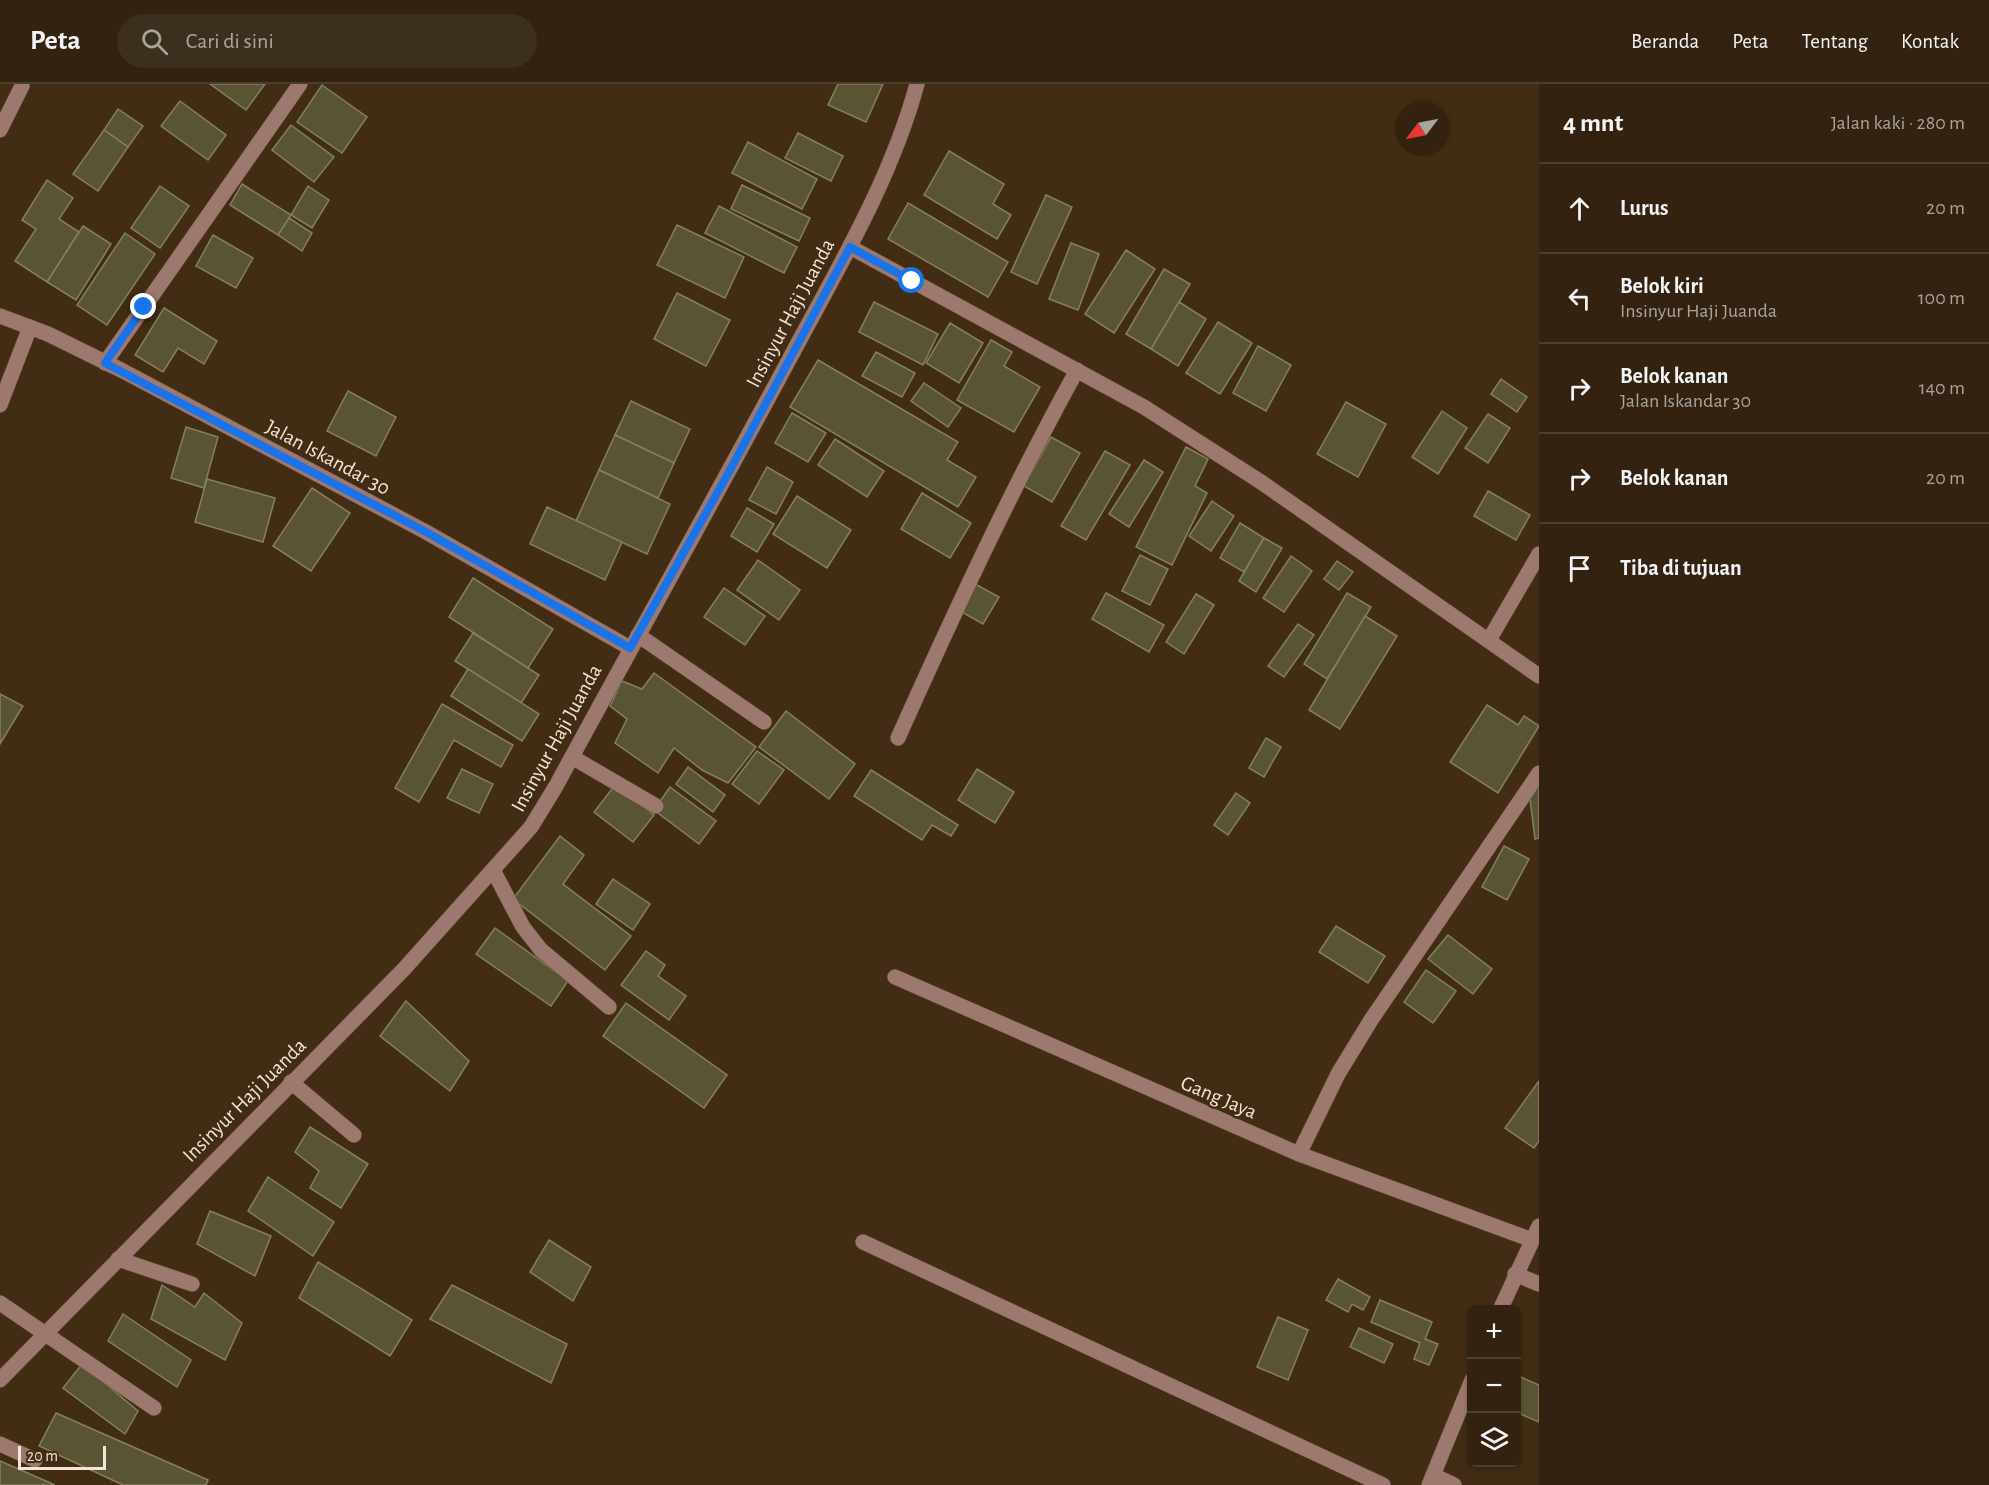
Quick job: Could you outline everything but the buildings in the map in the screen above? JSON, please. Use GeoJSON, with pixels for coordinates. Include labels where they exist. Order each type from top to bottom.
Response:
{"type":"FeatureCollection","features":[{"type":"Feature","properties":{"kind":"street"},"geometry":{"type":"LineString","coordinates":[[105,363],[300,84]]}},
{"type":"Feature","properties":{"kind":"street","name":"Insinyur Haji Juanda"},"geometry":{"type":"LineString","coordinates":[[0,1380],[404,969],[531,827],[729,472],[850,247],[904,129],[917,84]]}},
{"type":"Feature","properties":{"kind":"street"},"geometry":{"type":"LineString","coordinates":[[0,130],[22,86]]}},
{"type":"Feature","properties":{"kind":"street"},"geometry":{"type":"LineString","coordinates":[[850,247],[1144,407],[1261,482],[1539,676]]}},
{"type":"Feature","properties":{"kind":"street","name":"Jalan Iskandar 30"},"geometry":{"type":"LineString","coordinates":[[0,316],[30,327],[105,363],[634,641],[764,722]]}},
{"type":"Feature","properties":{"kind":"street"},"geometry":{"type":"LineString","coordinates":[[0,405],[30,327]]}},
{"type":"Feature","properties":{"kind":"street"},"geometry":{"type":"LineString","coordinates":[[898,738],[988,539],[1022,470],[1077,370]]}},
{"type":"Feature","properties":{"kind":"street"},"geometry":{"type":"LineString","coordinates":[[1489,640],[1539,554]]}},
{"type":"Feature","properties":{"kind":"street"},"geometry":{"type":"LineString","coordinates":[[572,757],[656,806]]}},
{"type":"Feature","properties":{"kind":"street"},"geometry":{"type":"LineString","coordinates":[[1299,1154],[1338,1074],[1371,1020],[1539,773]]}},
{"type":"Feature","properties":{"kind":"street"},"geometry":{"type":"LineString","coordinates":[[493,870],[523,927],[542,950],[609,1007]]}},
{"type":"Feature","properties":{"kind":"street","name":"Gang Jaya"},"geometry":{"type":"LineString","coordinates":[[895,977],[1299,1154],[1536,1233]]}},
{"type":"Feature","properties":{"kind":"street"},"geometry":{"type":"LineString","coordinates":[[291,1082],[354,1135]]}},
{"type":"Feature","properties":{"kind":"street"},"geometry":{"type":"LineString","coordinates":[[1502,1305],[1536,1233]]}},
{"type":"Feature","properties":{"kind":"street"},"geometry":{"type":"LineString","coordinates":[[863,1242],[1383,1485]]}},
{"type":"Feature","properties":{"kind":"street"},"geometry":{"type":"LineString","coordinates":[[118,1259],[192,1284]]}},
{"type":"Feature","properties":{"kind":"street"},"geometry":{"type":"LineString","coordinates":[[1515,1274],[1539,1284]]}},
{"type":"Feature","properties":{"kind":"street"},"geometry":{"type":"LineString","coordinates":[[0,1303],[154,1408]]}},
{"type":"Feature","properties":{"kind":"street"},"geometry":{"type":"LineString","coordinates":[[1454,1485],[1431,1480],[1467,1392]]}},
{"type":"Feature","properties":{"kind":"street"},"geometry":{"type":"LineString","coordinates":[[0,1444],[35,1460]]}},
{"type":"Feature","properties":{"kind":"route"},"geometry":{"type":"LineString","coordinates":[[144,307],[105,363],[426,532],[630,648],[729,472],[850,247],[912,281]]}}]}
